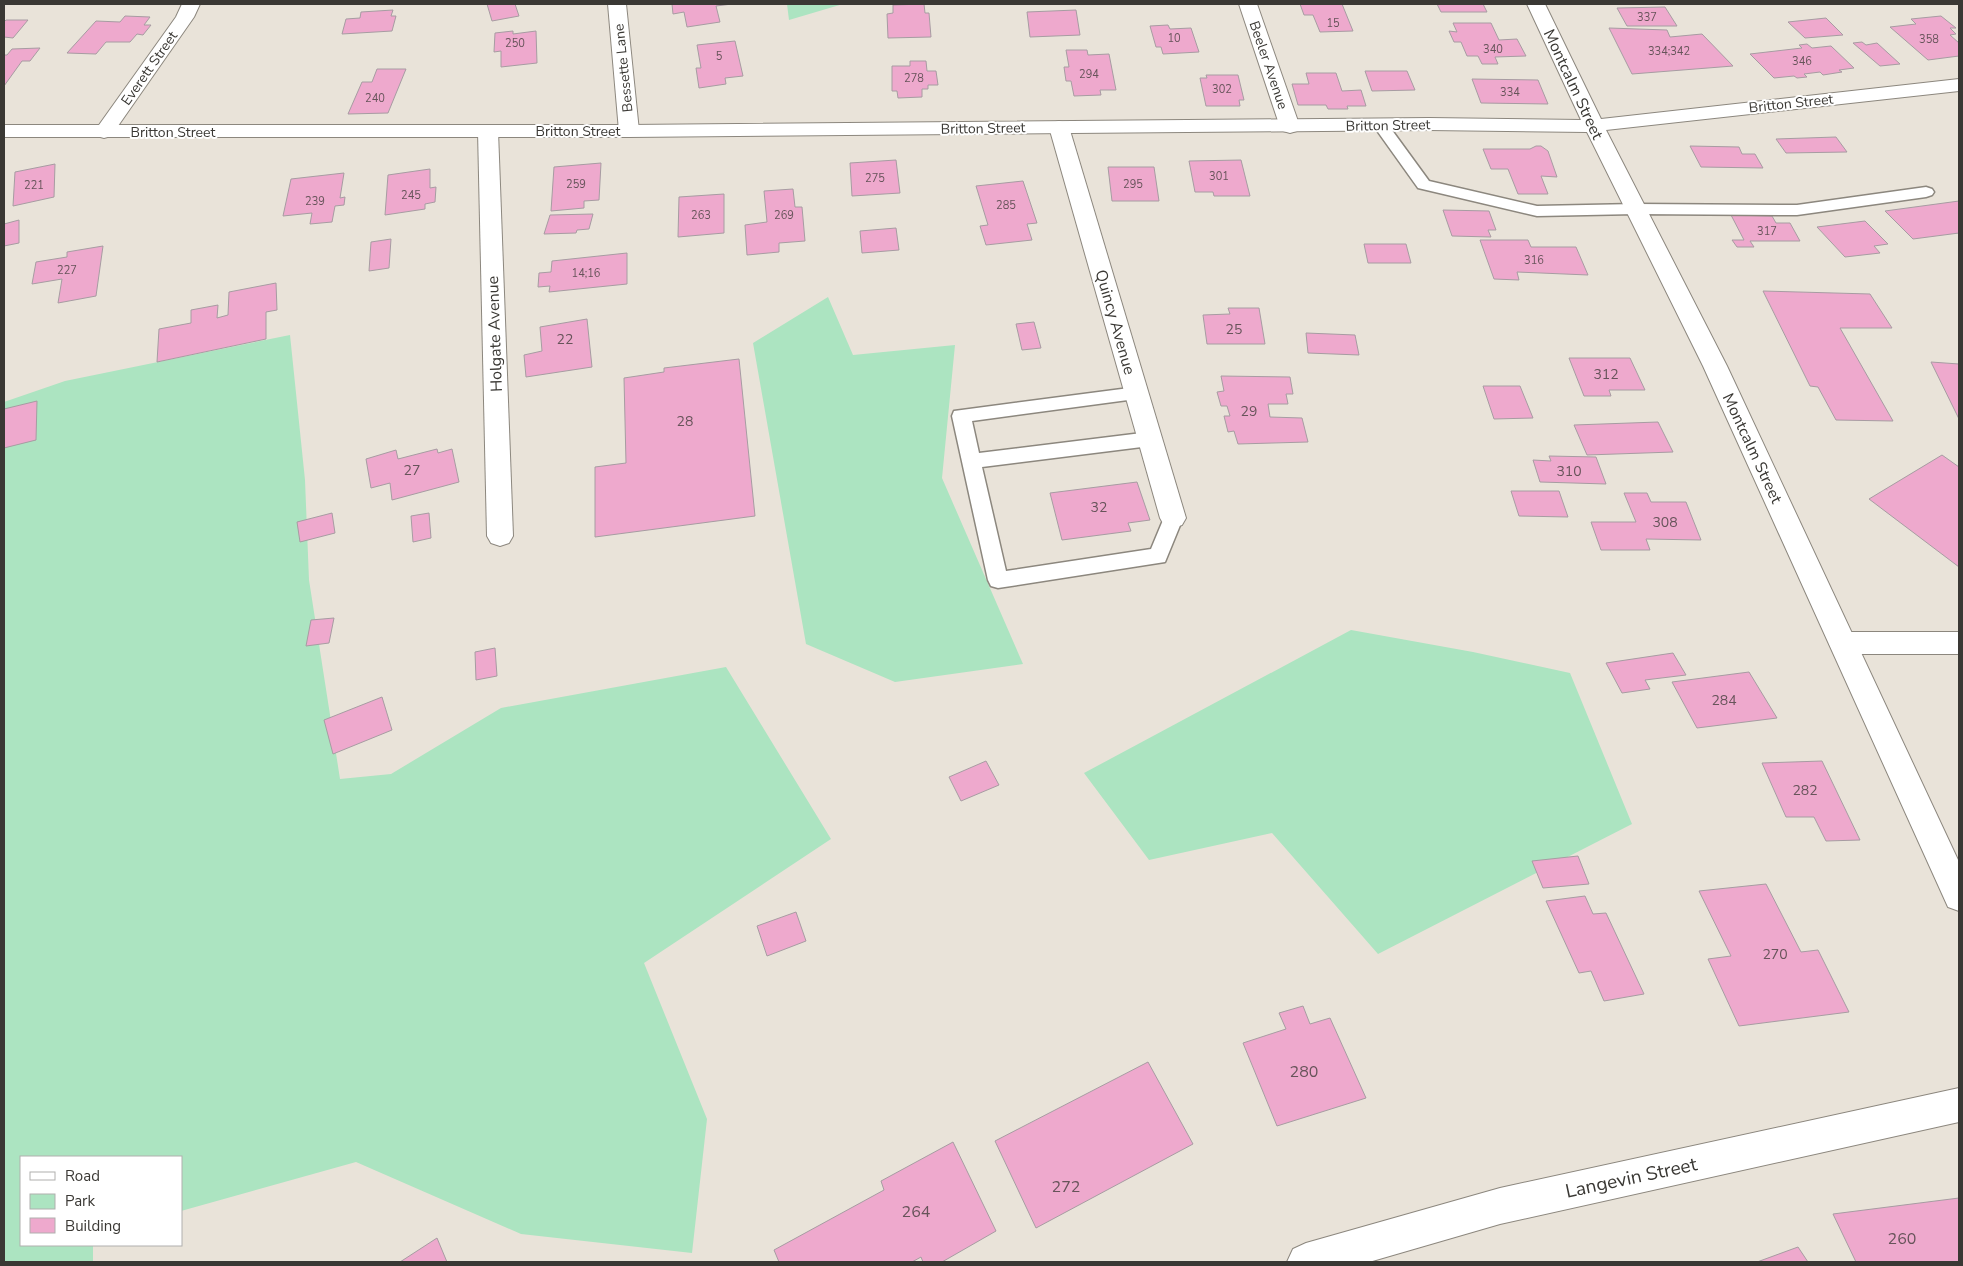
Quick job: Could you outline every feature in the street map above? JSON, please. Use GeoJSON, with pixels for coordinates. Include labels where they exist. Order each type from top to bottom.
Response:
{"type":"FeatureCollection","features":[{"type":"Feature","properties":{"kind":"street","name":"Everett Street"},"geometry":{"type":"LineString","coordinates":[[104,132],[185,17],[191,4]]}},
{"type":"Feature","properties":{"kind":"street","name":"Bessette Lane"},"geometry":{"type":"LineString","coordinates":[[617,4],[630,131]]}},
{"type":"Feature","properties":{"kind":"street","name":"Beeler Avenue"},"geometry":{"type":"LineString","coordinates":[[1248,4],[1290,126]]}},
{"type":"Feature","properties":{"kind":"street","name":"Montcalm Street"},"geometry":{"type":"LineString","coordinates":[[1536,4],[1594,126],[1715,366],[1959,896]]}},
{"type":"Feature","properties":{"kind":"street","name":"Britton Street"},"geometry":{"type":"LineString","coordinates":[[4,131],[630,131],[1381,125],[1594,126],[1959,86]]}},
{"type":"Feature","properties":{"kind":"street","name":"Quincy Avenue"},"geometry":{"type":"LineString","coordinates":[[1059,127],[1173,518]]}},
{"type":"Feature","properties":{"kind":"street","name":"Holgate Avenue"},"geometry":{"type":"LineString","coordinates":[[488,131],[500,536]]}},
{"type":"Feature","properties":{"kind":"street"},"geometry":{"type":"LineString","coordinates":[[1842,643],[1959,643]]}},
{"type":"Feature","properties":{"kind":"street","name":"Langevin Street"},"geometry":{"type":"LineString","coordinates":[[1306,1262],[1500,1206],[1959,1105]]}},
{"type":"Feature","properties":{"kind":"lane"},"geometry":{"type":"LineString","coordinates":[[1381,125],[1424,185],[1537,211],[1636,209],[1797,210],[1926,192]]}},
{"type":"Feature","properties":{"kind":"lane"},"geometry":{"type":"LineString","coordinates":[[1137,394],[961,416],[998,580],[1158,556],[1173,518]]}},
{"type":"Feature","properties":{"kind":"lane"},"geometry":{"type":"LineString","coordinates":[[971,461],[1150,439]]}},
{"type":"Feature","properties":{"kind":"green space"},"geometry":{"type":"Polygon","coordinates":[[[787,4],[843,4],[789,20],[787,4]]]}},
{"type":"Feature","properties":{"kind":"green space"},"geometry":{"type":"Polygon","coordinates":[[[828,297],[853,355],[955,345],[942,478],[1023,664],[895,682],[806,644],[753,343],[828,297]]]}},
{"type":"Feature","properties":{"kind":"green space"},"geometry":{"type":"Polygon","coordinates":[[[290,335],[305,480],[309,580],[340,779],[391,774],[501,708],[726,667],[831,839],[644,963],[707,1119],[692,1253],[521,1234],[356,1162],[182,1211],[182,1156],[20,1156],[20,1246],[93,1246],[93,1262],[4,1262],[4,402],[65,381],[290,335]]]}},
{"type":"Feature","properties":{"kind":"green space"},"geometry":{"type":"Polygon","coordinates":[[[1351,630],[1473,652],[1570,673],[1632,824],[1378,954],[1272,833],[1149,860],[1084,773],[1351,630]]]}},
{"type":"Feature","properties":{"kind":"building"},"geometry":{"type":"Polygon","coordinates":[[[487,4],[515,4],[519,16],[492,21],[487,4]]]}},
{"type":"Feature","properties":{"kind":"building"},"geometry":{"type":"Polygon","coordinates":[[[672,4],[732,4],[716,6],[720,22],[687,27],[684,12],[673,14],[672,4]]]}},
{"type":"Feature","properties":{"kind":"building"},"geometry":{"type":"Polygon","coordinates":[[[924,4],[925,13],[929,13],[931,37],[888,38],[887,14],[893,13],[893,5],[924,4]]]}},
{"type":"Feature","properties":{"kind":"building"},"geometry":{"type":"Polygon","coordinates":[[[1300,4],[1342,4],[1353,31],[1320,32],[1313,15],[1304,15],[1300,4]]]}},
{"type":"Feature","properties":{"kind":"building"},"geometry":{"type":"Polygon","coordinates":[[[1437,4],[1483,4],[1487,12],[1441,12],[1437,4]]]}},
{"type":"Feature","properties":{"kind":"building"},"geometry":{"type":"Polygon","coordinates":[[[1665,7],[1677,26],[1627,26],[1617,8],[1665,7]]]}},
{"type":"Feature","properties":{"kind":"building"},"geometry":{"type":"Polygon","coordinates":[[[393,10],[391,16],[396,16],[392,31],[342,34],[346,19],[360,18],[361,12],[393,10]]]}},
{"type":"Feature","properties":{"kind":"building"},"geometry":{"type":"Polygon","coordinates":[[[1076,10],[1080,35],[1030,37],[1027,12],[1076,10]]]}},
{"type":"Feature","properties":{"kind":"building"},"geometry":{"type":"Polygon","coordinates":[[[125,16],[150,17],[144,25],[151,25],[143,35],[137,34],[130,42],[106,42],[96,54],[67,53],[96,21],[120,22],[125,16]]]}},
{"type":"Feature","properties":{"kind":"building"},"geometry":{"type":"Polygon","coordinates":[[[1941,16],[1956,28],[1950,28],[1956,34],[1950,35],[1959,43],[1959,56],[1928,60],[1890,27],[1916,24],[1911,19],[1941,16]]]}},
{"type":"Feature","properties":{"kind":"building"},"geometry":{"type":"Polygon","coordinates":[[[1826,18],[1843,35],[1805,38],[1788,22],[1826,18]]]}},
{"type":"Feature","properties":{"kind":"building"},"geometry":{"type":"Polygon","coordinates":[[[6,20],[28,20],[13,38],[4,37],[4,22],[6,20]]]}},
{"type":"Feature","properties":{"kind":"building"},"geometry":{"type":"Polygon","coordinates":[[[1453,23],[1491,23],[1499,40],[1517,39],[1526,56],[1495,57],[1498,64],[1482,64],[1478,56],[1467,56],[1461,42],[1454,42],[1449,31],[1457,32],[1453,23]]]}},
{"type":"Feature","properties":{"kind":"building"},"geometry":{"type":"Polygon","coordinates":[[[1168,25],[1170,29],[1191,28],[1199,52],[1163,54],[1161,47],[1156,47],[1150,26],[1168,25]]]}},
{"type":"Feature","properties":{"kind":"building"},"geometry":{"type":"Polygon","coordinates":[[[1609,28],[1667,30],[1670,37],[1702,34],[1733,66],[1632,74],[1609,28]]]}},
{"type":"Feature","properties":{"kind":"building"},"geometry":{"type":"Polygon","coordinates":[[[513,31],[513,34],[536,31],[537,63],[501,67],[501,51],[494,52],[495,33],[513,31]]]}},
{"type":"Feature","properties":{"kind":"building"},"geometry":{"type":"Polygon","coordinates":[[[735,41],[743,76],[725,78],[726,84],[699,88],[696,68],[701,68],[697,45],[735,41]]]}},
{"type":"Feature","properties":{"kind":"building"},"geometry":{"type":"Polygon","coordinates":[[[1862,42],[1866,45],[1877,43],[1900,64],[1880,66],[1853,43],[1862,42]]]}},
{"type":"Feature","properties":{"kind":"building"},"geometry":{"type":"Polygon","coordinates":[[[1807,44],[1812,48],[1831,46],[1854,68],[1823,75],[1820,72],[1804,74],[1807,77],[1774,78],[1750,54],[1802,48],[1799,45],[1807,44]]]}},
{"type":"Feature","properties":{"kind":"building"},"geometry":{"type":"Polygon","coordinates":[[[40,48],[30,61],[22,61],[4,86],[4,55],[7,55],[12,49],[40,48]]]}},
{"type":"Feature","properties":{"kind":"building"},"geometry":{"type":"Polygon","coordinates":[[[1066,50],[1087,50],[1088,55],[1109,54],[1116,90],[1100,90],[1101,95],[1074,96],[1071,81],[1066,81],[1064,67],[1069,67],[1066,50]]]}},
{"type":"Feature","properties":{"kind":"building"},"geometry":{"type":"Polygon","coordinates":[[[910,61],[926,61],[927,71],[936,71],[938,85],[928,85],[928,89],[922,89],[922,97],[898,98],[897,91],[892,91],[892,66],[910,66],[910,61]]]}},
{"type":"Feature","properties":{"kind":"building"},"geometry":{"type":"Polygon","coordinates":[[[377,69],[406,69],[388,113],[348,114],[362,82],[372,82],[377,69]]]}},
{"type":"Feature","properties":{"kind":"building"},"geometry":{"type":"Polygon","coordinates":[[[1365,71],[1407,71],[1415,90],[1372,91],[1365,71]]]}},
{"type":"Feature","properties":{"kind":"building"},"geometry":{"type":"Polygon","coordinates":[[[1306,73],[1336,73],[1342,91],[1361,90],[1366,106],[1347,106],[1348,109],[1328,109],[1326,105],[1298,105],[1292,84],[1309,84],[1306,73]]]}},
{"type":"Feature","properties":{"kind":"building"},"geometry":{"type":"Polygon","coordinates":[[[1206,75],[1238,75],[1244,100],[1239,100],[1240,106],[1206,106],[1200,78],[1207,78],[1206,75]]]}},
{"type":"Feature","properties":{"kind":"building"},"geometry":{"type":"Polygon","coordinates":[[[1472,79],[1538,80],[1548,104],[1481,103],[1472,79]]]}},
{"type":"Feature","properties":{"kind":"building"},"geometry":{"type":"Polygon","coordinates":[[[1836,137],[1847,152],[1786,153],[1776,139],[1836,137]]]}},
{"type":"Feature","properties":{"kind":"building"},"geometry":{"type":"Polygon","coordinates":[[[1541,146],[1548,151],[1557,177],[1541,176],[1548,194],[1518,194],[1508,169],[1491,169],[1483,149],[1530,149],[1541,146]]]}},
{"type":"Feature","properties":{"kind":"building"},"geometry":{"type":"Polygon","coordinates":[[[1690,146],[1739,147],[1742,154],[1755,154],[1763,168],[1701,167],[1690,146]]]}},
{"type":"Feature","properties":{"kind":"building"},"geometry":{"type":"Polygon","coordinates":[[[896,160],[900,193],[852,196],[850,163],[896,160]]]}},
{"type":"Feature","properties":{"kind":"building"},"geometry":{"type":"Polygon","coordinates":[[[1241,160],[1250,196],[1214,196],[1213,192],[1195,192],[1189,161],[1241,160]]]}},
{"type":"Feature","properties":{"kind":"building"},"geometry":{"type":"Polygon","coordinates":[[[601,163],[599,200],[584,201],[584,208],[551,211],[554,167],[601,163]]]}},
{"type":"Feature","properties":{"kind":"building"},"geometry":{"type":"Polygon","coordinates":[[[55,164],[54,197],[13,206],[15,172],[55,164]]]}},
{"type":"Feature","properties":{"kind":"building"},"geometry":{"type":"Polygon","coordinates":[[[1108,167],[1154,167],[1159,201],[1112,201],[1108,167]]]}},
{"type":"Feature","properties":{"kind":"building"},"geometry":{"type":"Polygon","coordinates":[[[430,169],[430,188],[436,187],[435,202],[425,204],[425,209],[385,215],[388,175],[430,169]]]}},
{"type":"Feature","properties":{"kind":"building"},"geometry":{"type":"Polygon","coordinates":[[[344,173],[340,198],[345,197],[344,205],[335,206],[332,222],[310,224],[312,213],[283,216],[291,179],[344,173]]]}},
{"type":"Feature","properties":{"kind":"building"},"geometry":{"type":"Polygon","coordinates":[[[1023,181],[1037,223],[1027,224],[1032,240],[986,245],[980,226],[988,225],[976,186],[1023,181]]]}},
{"type":"Feature","properties":{"kind":"building"},"geometry":{"type":"Polygon","coordinates":[[[793,189],[795,207],[802,207],[805,241],[779,243],[779,252],[747,255],[745,225],[767,222],[764,191],[793,189]]]}},
{"type":"Feature","properties":{"kind":"building"},"geometry":{"type":"Polygon","coordinates":[[[724,194],[724,233],[678,237],[679,197],[724,194]]]}},
{"type":"Feature","properties":{"kind":"building"},"geometry":{"type":"Polygon","coordinates":[[[1959,201],[1959,233],[1913,239],[1885,211],[1959,201]]]}},
{"type":"Feature","properties":{"kind":"building"},"geometry":{"type":"Polygon","coordinates":[[[1443,210],[1489,211],[1496,230],[1488,230],[1491,237],[1452,236],[1443,210]]]}},
{"type":"Feature","properties":{"kind":"building"},"geometry":{"type":"Polygon","coordinates":[[[593,214],[589,229],[577,230],[576,233],[544,234],[550,215],[593,214]]]}},
{"type":"Feature","properties":{"kind":"building"},"geometry":{"type":"Polygon","coordinates":[[[1731,215],[1772,216],[1776,223],[1790,223],[1800,241],[1750,241],[1754,247],[1737,247],[1732,240],[1744,240],[1731,215]]]}},
{"type":"Feature","properties":{"kind":"building"},"geometry":{"type":"Polygon","coordinates":[[[19,220],[19,243],[4,246],[4,224],[19,220]]]}},
{"type":"Feature","properties":{"kind":"building"},"geometry":{"type":"Polygon","coordinates":[[[1865,221],[1888,244],[1874,246],[1880,253],[1845,257],[1817,227],[1865,221]]]}},
{"type":"Feature","properties":{"kind":"building"},"geometry":{"type":"Polygon","coordinates":[[[896,228],[899,250],[862,253],[860,231],[896,228]]]}},
{"type":"Feature","properties":{"kind":"building"},"geometry":{"type":"Polygon","coordinates":[[[391,239],[389,268],[369,271],[371,242],[391,239]]]}},
{"type":"Feature","properties":{"kind":"building"},"geometry":{"type":"Polygon","coordinates":[[[1480,240],[1528,240],[1531,247],[1576,247],[1588,275],[1517,272],[1519,280],[1494,279],[1480,240]]]}},
{"type":"Feature","properties":{"kind":"building"},"geometry":{"type":"Polygon","coordinates":[[[1364,244],[1406,244],[1411,263],[1368,263],[1364,244]]]}},
{"type":"Feature","properties":{"kind":"building"},"geometry":{"type":"Polygon","coordinates":[[[103,246],[96,296],[58,303],[62,279],[32,284],[36,262],[67,257],[67,252],[103,246]]]}},
{"type":"Feature","properties":{"kind":"building"},"geometry":{"type":"Polygon","coordinates":[[[627,253],[627,284],[549,292],[550,286],[538,287],[539,273],[551,272],[552,261],[627,253]]]}},
{"type":"Feature","properties":{"kind":"building"},"geometry":{"type":"Polygon","coordinates":[[[276,283],[277,310],[266,312],[266,339],[157,362],[159,329],[191,323],[191,310],[218,305],[217,318],[228,315],[229,292],[276,283]]]}},
{"type":"Feature","properties":{"kind":"building"},"geometry":{"type":"Polygon","coordinates":[[[1763,291],[1870,294],[1892,328],[1840,328],[1893,421],[1836,420],[1818,387],[1810,386],[1763,291]]]}},
{"type":"Feature","properties":{"kind":"building"},"geometry":{"type":"Polygon","coordinates":[[[1228,308],[1259,308],[1265,344],[1207,344],[1203,315],[1230,314],[1228,308]]]}},
{"type":"Feature","properties":{"kind":"building"},"geometry":{"type":"Polygon","coordinates":[[[587,319],[592,367],[526,377],[524,355],[542,351],[540,327],[587,319]]]}},
{"type":"Feature","properties":{"kind":"building"},"geometry":{"type":"Polygon","coordinates":[[[1034,322],[1041,348],[1022,350],[1016,324],[1034,322]]]}},
{"type":"Feature","properties":{"kind":"building"},"geometry":{"type":"Polygon","coordinates":[[[1306,333],[1355,335],[1359,355],[1308,353],[1306,333]]]}},
{"type":"Feature","properties":{"kind":"building"},"geometry":{"type":"Polygon","coordinates":[[[1569,358],[1630,358],[1645,390],[1609,390],[1611,396],[1584,396],[1569,358]]]}},
{"type":"Feature","properties":{"kind":"building"},"geometry":{"type":"Polygon","coordinates":[[[739,359],[755,516],[595,537],[595,467],[626,463],[624,378],[664,372],[664,368],[739,359]]]}},
{"type":"Feature","properties":{"kind":"building"},"geometry":{"type":"Polygon","coordinates":[[[1931,362],[1959,364],[1959,419],[1931,362]]]}},
{"type":"Feature","properties":{"kind":"building"},"geometry":{"type":"Polygon","coordinates":[[[1221,376],[1290,377],[1293,394],[1286,394],[1288,404],[1268,404],[1270,417],[1302,418],[1308,442],[1238,444],[1234,431],[1228,432],[1224,416],[1230,416],[1227,406],[1221,406],[1217,392],[1224,391],[1221,376]]]}},
{"type":"Feature","properties":{"kind":"building"},"geometry":{"type":"Polygon","coordinates":[[[1483,386],[1520,386],[1533,418],[1494,419],[1483,386]]]}},
{"type":"Feature","properties":{"kind":"building"},"geometry":{"type":"Polygon","coordinates":[[[37,401],[36,440],[4,448],[4,409],[37,401]]]}},
{"type":"Feature","properties":{"kind":"building"},"geometry":{"type":"Polygon","coordinates":[[[1658,422],[1673,452],[1587,455],[1574,425],[1658,422]]]}},
{"type":"Feature","properties":{"kind":"building"},"geometry":{"type":"Polygon","coordinates":[[[437,449],[438,453],[452,449],[459,482],[392,500],[390,483],[371,488],[366,459],[396,450],[398,459],[437,449]]]}},
{"type":"Feature","properties":{"kind":"building"},"geometry":{"type":"Polygon","coordinates":[[[1942,455],[1959,467],[1959,567],[1869,499],[1942,455]]]}},
{"type":"Feature","properties":{"kind":"building"},"geometry":{"type":"Polygon","coordinates":[[[1549,456],[1596,457],[1606,484],[1540,482],[1533,460],[1551,461],[1549,456]]]}},
{"type":"Feature","properties":{"kind":"building"},"geometry":{"type":"Polygon","coordinates":[[[1137,482],[1150,520],[1128,523],[1131,531],[1062,540],[1050,493],[1137,482]]]}},
{"type":"Feature","properties":{"kind":"building"},"geometry":{"type":"Polygon","coordinates":[[[1511,491],[1559,491],[1568,517],[1519,516],[1511,491]]]}},
{"type":"Feature","properties":{"kind":"building"},"geometry":{"type":"Polygon","coordinates":[[[1624,493],[1647,493],[1651,502],[1686,502],[1701,540],[1646,539],[1650,550],[1601,550],[1591,522],[1636,522],[1624,493]]]}},
{"type":"Feature","properties":{"kind":"building"},"geometry":{"type":"Polygon","coordinates":[[[332,513],[335,533],[300,542],[297,522],[332,513]]]}},
{"type":"Feature","properties":{"kind":"building"},"geometry":{"type":"Polygon","coordinates":[[[429,513],[431,538],[413,542],[411,516],[429,513]]]}},
{"type":"Feature","properties":{"kind":"building"},"geometry":{"type":"Polygon","coordinates":[[[334,618],[329,643],[306,646],[311,620],[334,618]]]}},
{"type":"Feature","properties":{"kind":"building"},"geometry":{"type":"Polygon","coordinates":[[[495,648],[497,676],[476,680],[475,652],[495,648]]]}},
{"type":"Feature","properties":{"kind":"building"},"geometry":{"type":"Polygon","coordinates":[[[1673,653],[1686,675],[1645,680],[1650,689],[1622,693],[1606,663],[1673,653]]]}},
{"type":"Feature","properties":{"kind":"building"},"geometry":{"type":"Polygon","coordinates":[[[1749,672],[1777,718],[1697,728],[1672,682],[1749,672]]]}},
{"type":"Feature","properties":{"kind":"building"},"geometry":{"type":"Polygon","coordinates":[[[382,697],[392,730],[333,754],[324,720],[382,697]]]}},
{"type":"Feature","properties":{"kind":"building"},"geometry":{"type":"Polygon","coordinates":[[[986,761],[999,785],[961,801],[949,777],[986,761]]]}},
{"type":"Feature","properties":{"kind":"building"},"geometry":{"type":"Polygon","coordinates":[[[1822,761],[1860,840],[1826,841],[1814,817],[1786,817],[1762,763],[1822,761]]]}},
{"type":"Feature","properties":{"kind":"building"},"geometry":{"type":"Polygon","coordinates":[[[1578,856],[1589,884],[1543,888],[1532,861],[1578,856]]]}},
{"type":"Feature","properties":{"kind":"building"},"geometry":{"type":"Polygon","coordinates":[[[1766,884],[1801,952],[1818,950],[1849,1012],[1739,1026],[1708,959],[1731,956],[1699,891],[1766,884]]]}},
{"type":"Feature","properties":{"kind":"building"},"geometry":{"type":"Polygon","coordinates":[[[1585,896],[1593,914],[1606,913],[1644,994],[1604,1001],[1591,971],[1579,973],[1546,901],[1585,896]]]}},
{"type":"Feature","properties":{"kind":"building"},"geometry":{"type":"Polygon","coordinates":[[[796,912],[806,941],[767,956],[757,926],[796,912]]]}},
{"type":"Feature","properties":{"kind":"building"},"geometry":{"type":"Polygon","coordinates":[[[1303,1006],[1310,1024],[1330,1018],[1366,1098],[1277,1126],[1243,1043],[1286,1029],[1279,1013],[1303,1006]]]}},
{"type":"Feature","properties":{"kind":"building"},"geometry":{"type":"Polygon","coordinates":[[[1148,1062],[1193,1144],[1036,1228],[995,1141],[1148,1062]]]}},
{"type":"Feature","properties":{"kind":"building"},"geometry":{"type":"Polygon","coordinates":[[[953,1142],[996,1231],[942,1262],[923,1262],[921,1257],[912,1262],[779,1262],[774,1250],[884,1190],[881,1181],[953,1142]]]}},
{"type":"Feature","properties":{"kind":"building"},"geometry":{"type":"Polygon","coordinates":[[[1959,1198],[1959,1262],[1856,1262],[1833,1214],[1959,1198]]]}},
{"type":"Feature","properties":{"kind":"building"},"geometry":{"type":"Polygon","coordinates":[[[437,1238],[447,1262],[400,1262],[437,1238]]]}},
{"type":"Feature","properties":{"kind":"building"},"geometry":{"type":"Polygon","coordinates":[[[1798,1247],[1808,1262],[1757,1262],[1798,1247]]]}}]}
